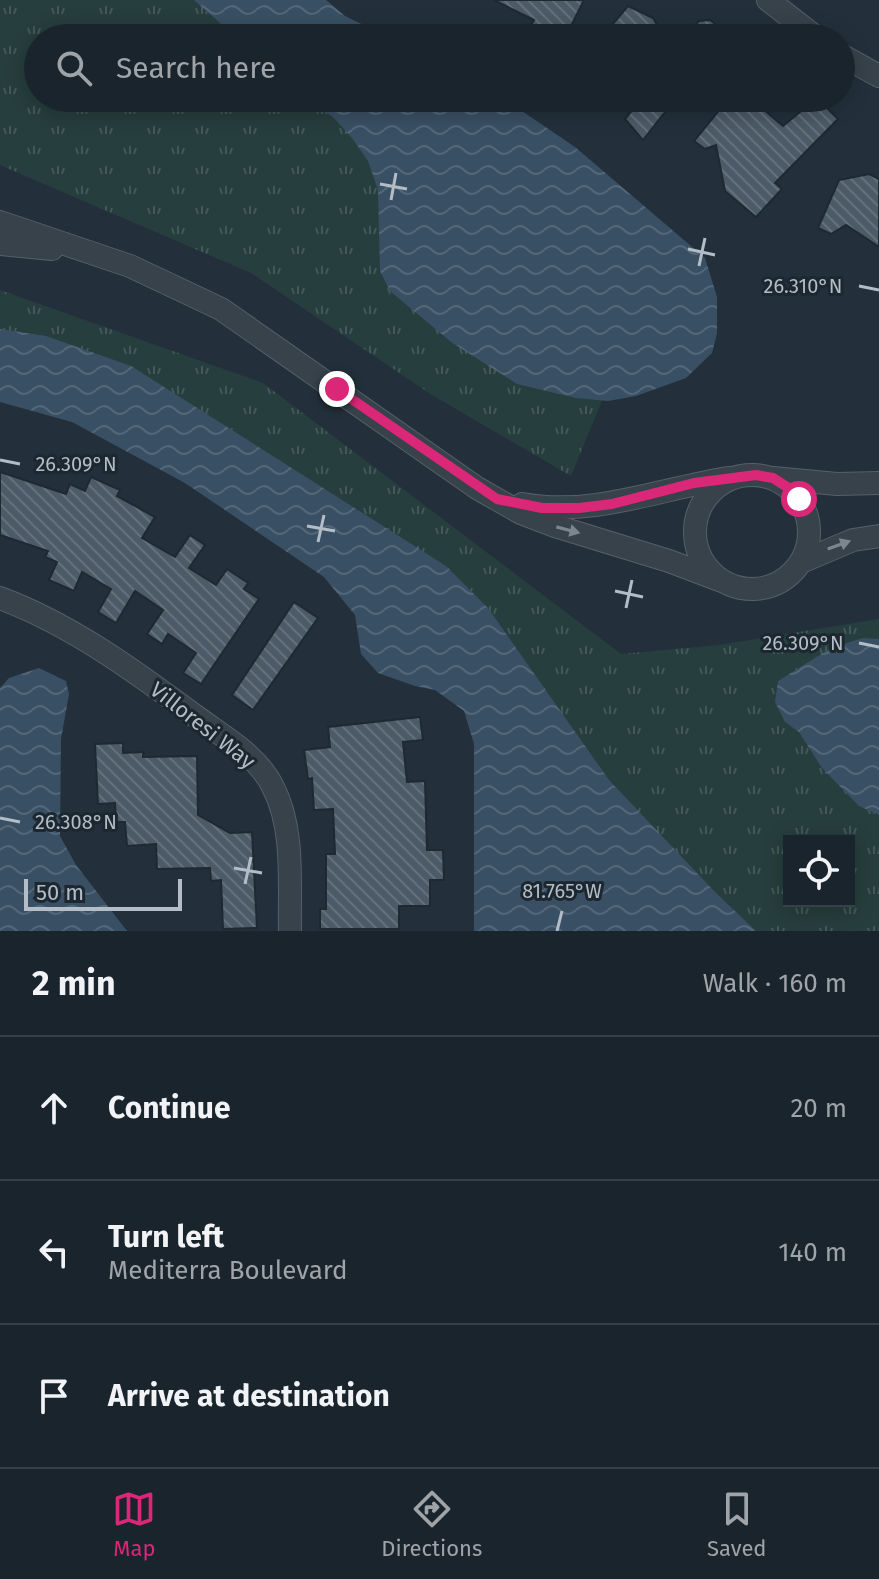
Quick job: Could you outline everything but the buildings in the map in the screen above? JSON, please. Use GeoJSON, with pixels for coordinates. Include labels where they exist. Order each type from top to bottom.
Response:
{"type":"FeatureCollection","features":[{"type":"Feature","properties":{"kind":"street"},"geometry":{"type":"LineString","coordinates":[[768,0],[799,24]]}},
{"type":"Feature","properties":{"kind":"street"},"geometry":{"type":"LineString","coordinates":[[855,63],[879,76]]}},
{"type":"Feature","properties":{"kind":"street"},"geometry":{"type":"LineString","coordinates":[[0,222],[130,266],[221,309],[521,513],[739,587],[757,589],[774,585],[789,576],[808,547],[810,530],[807,514],[793,493],[773,478]]}},
{"type":"Feature","properties":{"kind":"street"},"geometry":{"type":"LineString","coordinates":[[0,244],[89,253]]}},
{"type":"Feature","properties":{"kind":"street"},"geometry":{"type":"LineString","coordinates":[[497,499],[542,508],[579,508],[612,504],[694,483],[756,475],[837,484],[879,483]]}},
{"type":"Feature","properties":{"kind":"street"},"geometry":{"type":"LineString","coordinates":[[722,581],[708,568],[698,551],[696,522],[707,496],[722,483],[740,476]]}},
{"type":"Feature","properties":{"kind":"street"},"geometry":{"type":"LineString","coordinates":[[801,562],[853,540],[879,536]]}},
{"type":"Feature","properties":{"kind":"street","name":"Villoresi Way"},"geometry":{"type":"LineString","coordinates":[[0,598],[36,612],[96,647],[253,759],[273,786],[281,811],[287,839],[290,931]]}},
{"type":"Feature","properties":{"kind":"green space"},"geometry":{"type":"Polygon","coordinates":[[[0,0],[229,0],[261,24],[24,24],[24,112],[359,112],[623,349],[571,476],[432,395],[251,273],[0,165],[0,0]]]}},
{"type":"Feature","properties":{"kind":"green space"},"geometry":{"type":"Polygon","coordinates":[[[0,290],[263,383],[621,654],[719,645],[879,619],[879,931],[562,931],[446,643],[0,360],[0,290]]]}},
{"type":"Feature","properties":{"kind":"water"},"geometry":{"type":"Polygon","coordinates":[[[194,0],[326,0],[345,16],[361,24],[221,24],[194,0]]]}},
{"type":"Feature","properties":{"kind":"water"},"geometry":{"type":"Polygon","coordinates":[[[326,112],[524,112],[575,147],[705,258],[717,297],[717,333],[712,353],[686,378],[636,396],[608,401],[576,398],[517,384],[451,342],[390,291],[380,271],[378,190],[368,161],[326,112]]]}},
{"type":"Feature","properties":{"kind":"water"},"geometry":{"type":"Polygon","coordinates":[[[0,329],[46,336],[131,366],[446,566],[488,608],[609,780],[756,931],[474,931],[474,744],[464,711],[435,690],[378,673],[361,654],[355,615],[324,577],[185,483],[72,422],[0,402],[0,329]]]}},
{"type":"Feature","properties":{"kind":"water"},"geometry":{"type":"Polygon","coordinates":[[[863,638],[879,639],[879,815],[859,806],[822,768],[799,732],[785,722],[775,702],[778,681],[831,648],[863,638]]]}},
{"type":"Feature","properties":{"kind":"water"},"geometry":{"type":"Polygon","coordinates":[[[39,668],[66,681],[69,694],[61,739],[60,836],[76,865],[127,931],[0,931],[0,688],[9,678],[39,668]]]}},
{"type":"Feature","properties":{"kind":"route"},"geometry":{"type":"LineString","coordinates":[[337,389],[497,499],[542,508],[579,508],[612,504],[694,483],[756,475],[773,478],[799,499]]}}]}
